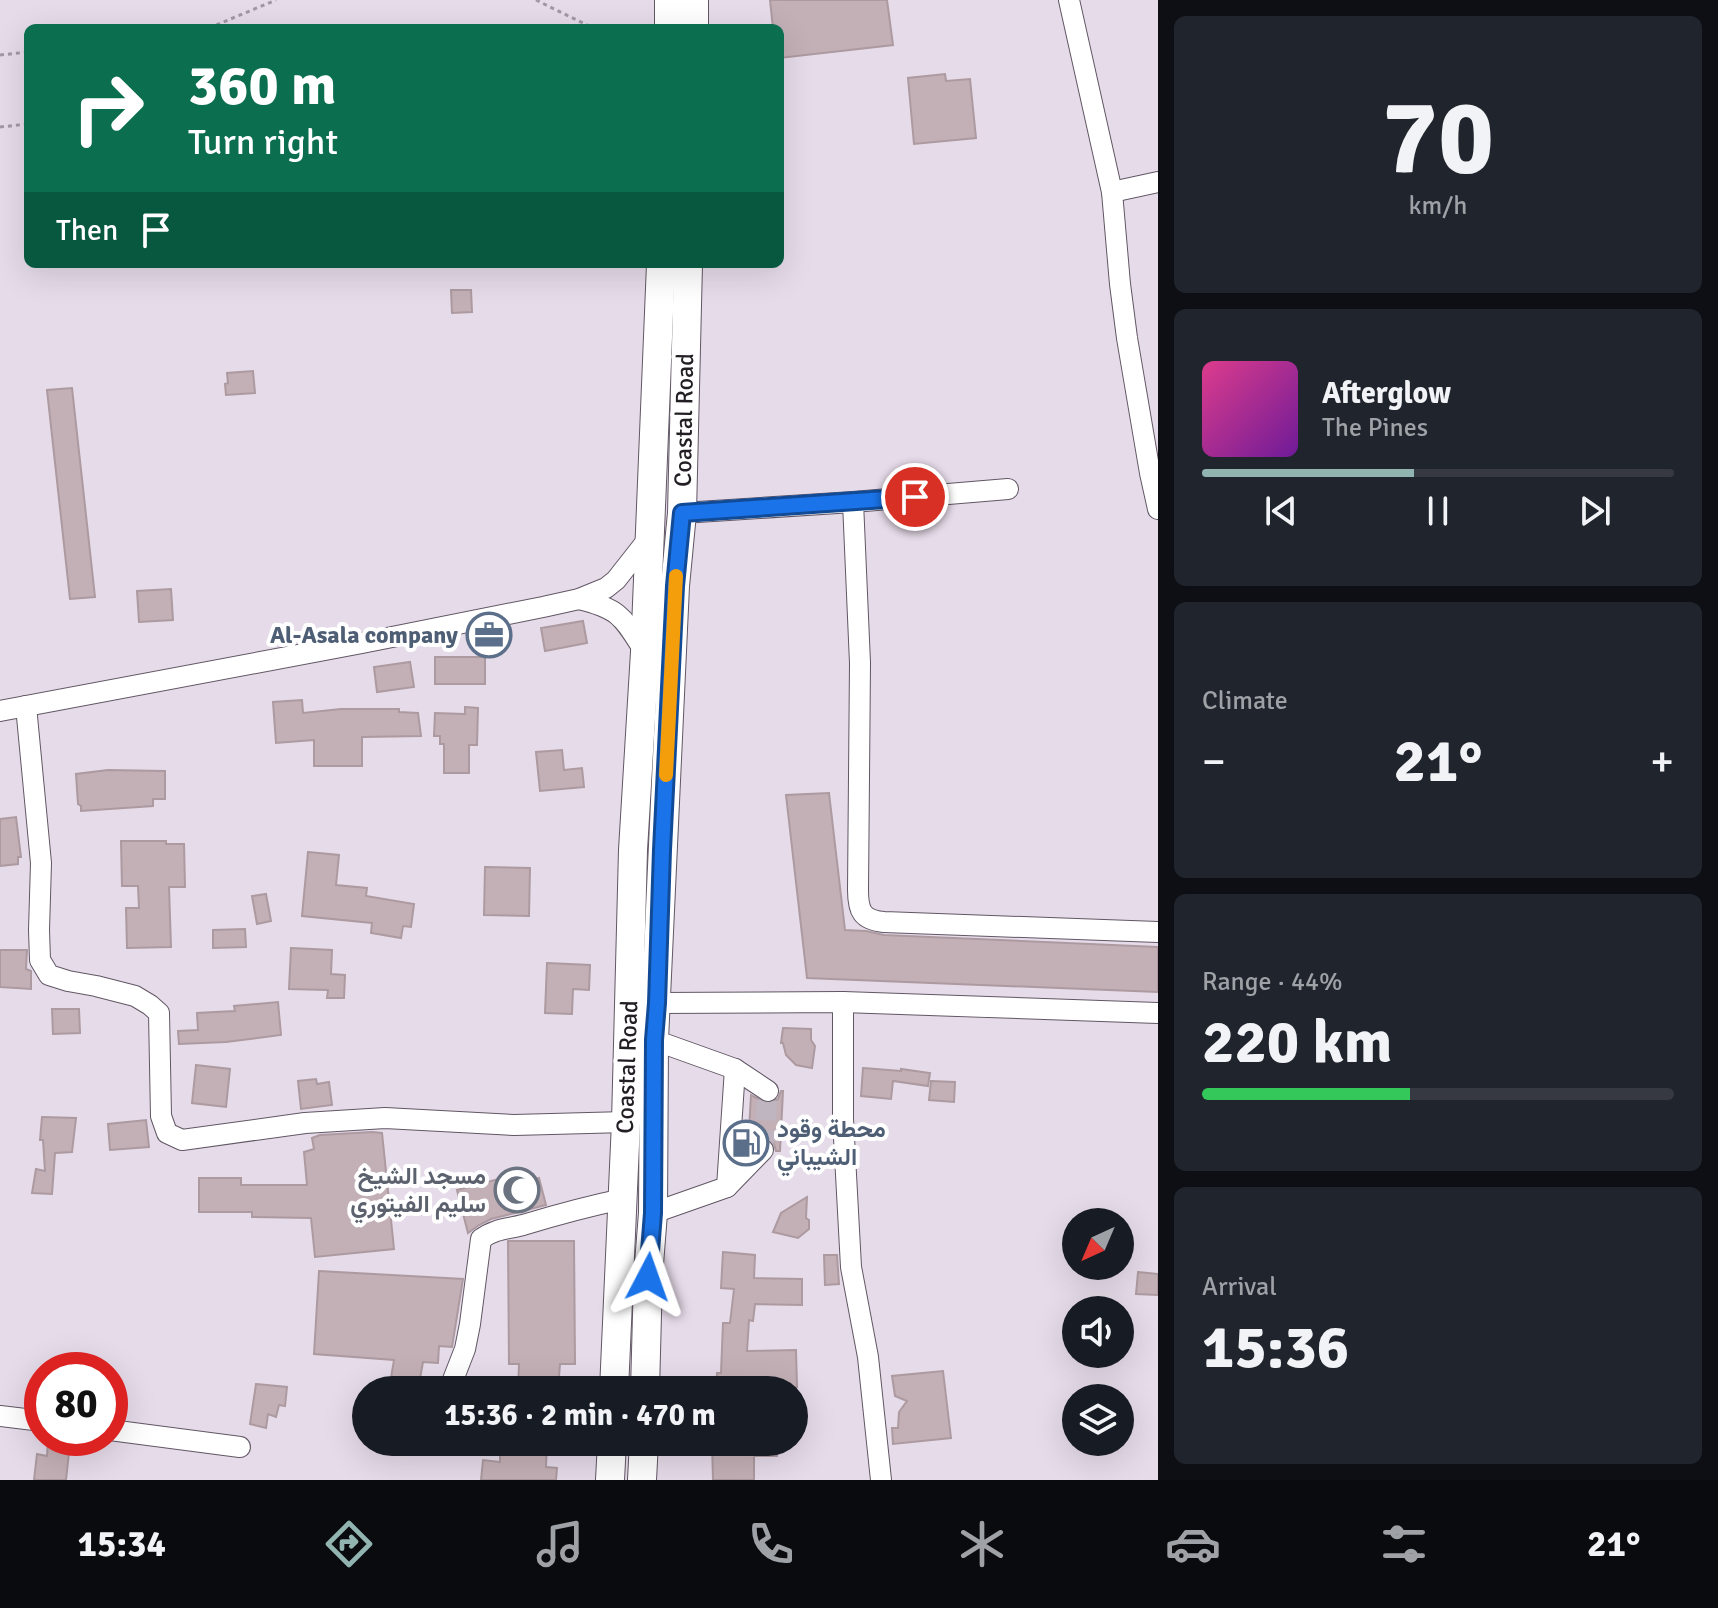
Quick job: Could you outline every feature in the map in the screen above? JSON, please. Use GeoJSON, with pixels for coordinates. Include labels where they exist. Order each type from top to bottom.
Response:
{"type":"FeatureCollection","features":[{"type":"Feature","properties":{"kind":"highway"},"geometry":{"type":"LineString","coordinates":[[669,0],[669,24]]}},
{"type":"Feature","properties":{"kind":"highway"},"geometry":{"type":"LineString","coordinates":[[694,0],[694,24]]}},
{"type":"Feature","properties":{"kind":"highway","name":"Coastal Road"},"geometry":{"type":"LineString","coordinates":[[615,1376],[626,1122],[633,850],[645,652],[661,268]]}},
{"type":"Feature","properties":{"kind":"highway","name":"Coastal Road"},"geometry":{"type":"LineString","coordinates":[[645,1376],[653,1213],[654,1040],[675,586],[682,513],[688,268]]}},
{"type":"Feature","properties":{"kind":"highway"},"geometry":{"type":"LineString","coordinates":[[633,850],[662,850]]}},
{"type":"Feature","properties":{"kind":"highway"},"geometry":{"type":"LineString","coordinates":[[610,1480],[611,1456]]}},
{"type":"Feature","properties":{"kind":"highway"},"geometry":{"type":"LineString","coordinates":[[642,1480],[643,1456]]}},
{"type":"Feature","properties":{"kind":"street"},"geometry":{"type":"LineString","coordinates":[[1069,0],[1112,192],[1127,338],[1158,509]]}},
{"type":"Feature","properties":{"kind":"street"},"geometry":{"type":"LineString","coordinates":[[1112,192],[1158,182]]}},
{"type":"Feature","properties":{"kind":"street"},"geometry":{"type":"LineString","coordinates":[[682,513],[1008,489]]}},
{"type":"Feature","properties":{"kind":"street"},"geometry":{"type":"LineString","coordinates":[[853,502],[860,663],[858,890],[861,912],[871,920],[884,922],[1158,932]]}},
{"type":"Feature","properties":{"kind":"street"},"geometry":{"type":"LineString","coordinates":[[0,711],[579,599],[606,588],[616,580],[649,538]]}},
{"type":"Feature","properties":{"kind":"street"},"geometry":{"type":"LineString","coordinates":[[579,599],[610,608],[620,615],[645,652]]}},
{"type":"Feature","properties":{"kind":"street"},"geometry":{"type":"LineString","coordinates":[[26,706],[41,863],[40,960],[49,975],[135,996],[159,1013],[161,1116],[167,1133],[182,1140],[305,1123],[385,1118],[514,1125],[626,1122]]}},
{"type":"Feature","properties":{"kind":"street"},"geometry":{"type":"LineString","coordinates":[[657,1003],[843,1002],[1158,1013]]}},
{"type":"Feature","properties":{"kind":"street"},"geometry":{"type":"LineString","coordinates":[[843,1002],[843,1119],[851,1267],[868,1357],[881,1480]]}},
{"type":"Feature","properties":{"kind":"street"},"geometry":{"type":"LineString","coordinates":[[654,1040],[735,1069],[768,1091]]}},
{"type":"Feature","properties":{"kind":"street"},"geometry":{"type":"LineString","coordinates":[[727,1187],[735,1069]]}},
{"type":"Feature","properties":{"kind":"street"},"geometry":{"type":"LineString","coordinates":[[653,1213],[727,1187],[763,1150]]}},
{"type":"Feature","properties":{"kind":"street"},"geometry":{"type":"LineString","coordinates":[[454,1376],[470,1324],[481,1239],[503,1228],[623,1199]]}},
{"type":"Feature","properties":{"kind":"street"},"geometry":{"type":"LineString","coordinates":[[0,1416],[24,1419]]}},
{"type":"Feature","properties":{"kind":"street"},"geometry":{"type":"LineString","coordinates":[[128,1432],[240,1447]]}},
{"type":"Feature","properties":{"kind":"path"},"geometry":{"type":"LineString","coordinates":[[219,24],[276,0]]}},
{"type":"Feature","properties":{"kind":"path"},"geometry":{"type":"LineString","coordinates":[[536,0],[585,24]]}},
{"type":"Feature","properties":{"kind":"path"},"geometry":{"type":"LineString","coordinates":[[0,55],[24,52]]}},
{"type":"Feature","properties":{"kind":"path"},"geometry":{"type":"LineString","coordinates":[[0,127],[24,124]]}},
{"type":"Feature","properties":{"kind":"building"},"geometry":{"type":"Polygon","coordinates":[[[770,0],[887,0],[893,45],[784,58],[784,24],[773,24],[770,0]]]}},
{"type":"Feature","properties":{"kind":"building"},"geometry":{"type":"Polygon","coordinates":[[[945,74],[946,81],[970,79],[976,138],[914,144],[908,78],[945,74]]]}},
{"type":"Feature","properties":{"kind":"building"},"geometry":{"type":"Polygon","coordinates":[[[451,290],[471,290],[472,312],[452,313],[451,290]]]}},
{"type":"Feature","properties":{"kind":"building"},"geometry":{"type":"Polygon","coordinates":[[[253,371],[255,393],[226,395],[227,373],[253,371]]]}},
{"type":"Feature","properties":{"kind":"building"},"geometry":{"type":"Polygon","coordinates":[[[72,388],[95,597],[70,599],[47,390],[72,388]]]}},
{"type":"Feature","properties":{"kind":"building"},"geometry":{"type":"Polygon","coordinates":[[[171,589],[173,620],[139,622],[137,591],[171,589]]]}},
{"type":"Feature","properties":{"kind":"building"},"geometry":{"type":"Polygon","coordinates":[[[583,621],[587,643],[545,651],[541,628],[583,621]]]}},
{"type":"Feature","properties":{"kind":"building"},"geometry":{"type":"Polygon","coordinates":[[[435,657],[485,657],[485,684],[435,684],[435,657]]]}},
{"type":"Feature","properties":{"kind":"building"},"geometry":{"type":"Polygon","coordinates":[[[410,662],[414,687],[377,692],[374,667],[410,662]]]}},
{"type":"Feature","properties":{"kind":"building"},"geometry":{"type":"Polygon","coordinates":[[[302,700],[303,713],[341,709],[399,709],[399,712],[418,713],[421,736],[362,737],[362,766],[314,766],[314,740],[276,743],[273,702],[302,700]]]}},
{"type":"Feature","properties":{"kind":"building"},"geometry":{"type":"Polygon","coordinates":[[[465,707],[478,708],[477,745],[469,745],[469,773],[444,773],[444,744],[440,744],[440,736],[434,736],[435,713],[465,714],[465,707]]]}},
{"type":"Feature","properties":{"kind":"building"},"geometry":{"type":"Polygon","coordinates":[[[562,750],[564,770],[582,768],[584,787],[540,791],[536,752],[562,750]]]}},
{"type":"Feature","properties":{"kind":"building"},"geometry":{"type":"Polygon","coordinates":[[[108,770],[165,771],[165,799],[153,799],[153,806],[81,811],[76,774],[108,770]]]}},
{"type":"Feature","properties":{"kind":"building"},"geometry":{"type":"Polygon","coordinates":[[[829,793],[845,930],[884,935],[1158,947],[1158,992],[807,978],[786,795],[829,793]]]}},
{"type":"Feature","properties":{"kind":"building"},"geometry":{"type":"Polygon","coordinates":[[[16,817],[21,857],[18,857],[18,864],[0,866],[0,819],[16,817]]]}},
{"type":"Feature","properties":{"kind":"building"},"geometry":{"type":"Polygon","coordinates":[[[121,841],[184,844],[185,887],[169,887],[171,947],[127,948],[126,908],[139,908],[138,886],[122,886],[121,841]]]}},
{"type":"Feature","properties":{"kind":"building"},"geometry":{"type":"Polygon","coordinates":[[[308,852],[339,855],[336,885],[367,888],[366,896],[414,904],[411,927],[403,926],[401,938],[371,933],[372,923],[302,916],[308,852]]]}},
{"type":"Feature","properties":{"kind":"building"},"geometry":{"type":"Polygon","coordinates":[[[485,867],[530,868],[529,916],[484,915],[485,867]]]}},
{"type":"Feature","properties":{"kind":"building"},"geometry":{"type":"Polygon","coordinates":[[[266,894],[271,921],[257,924],[252,896],[266,894]]]}},
{"type":"Feature","properties":{"kind":"building"},"geometry":{"type":"Polygon","coordinates":[[[245,929],[246,947],[213,948],[213,930],[245,929]]]}},
{"type":"Feature","properties":{"kind":"building"},"geometry":{"type":"Polygon","coordinates":[[[291,948],[332,950],[331,974],[345,975],[344,998],[327,998],[328,990],[289,989],[291,948]]]}},
{"type":"Feature","properties":{"kind":"building"},"geometry":{"type":"Polygon","coordinates":[[[0,950],[27,950],[26,969],[31,971],[31,989],[0,987],[0,950]]]}},
{"type":"Feature","properties":{"kind":"building"},"geometry":{"type":"Polygon","coordinates":[[[547,963],[590,965],[589,990],[573,989],[572,1014],[545,1013],[547,963]]]}},
{"type":"Feature","properties":{"kind":"building"},"geometry":{"type":"Polygon","coordinates":[[[278,1002],[281,1035],[179,1044],[178,1031],[198,1030],[197,1013],[235,1011],[234,1006],[278,1002]]]}},
{"type":"Feature","properties":{"kind":"building"},"geometry":{"type":"Polygon","coordinates":[[[52,1009],[79,1009],[80,1033],[53,1034],[52,1009]]]}},
{"type":"Feature","properties":{"kind":"building"},"geometry":{"type":"Polygon","coordinates":[[[783,1028],[811,1029],[811,1040],[815,1046],[812,1068],[796,1065],[786,1055],[781,1043],[783,1028]]]}},
{"type":"Feature","properties":{"kind":"building"},"geometry":{"type":"Polygon","coordinates":[[[196,1065],[230,1069],[226,1107],[192,1103],[196,1065]]]}},
{"type":"Feature","properties":{"kind":"building"},"geometry":{"type":"Polygon","coordinates":[[[863,1068],[930,1073],[928,1086],[893,1081],[891,1099],[861,1096],[863,1068]]]}},
{"type":"Feature","properties":{"kind":"building"},"geometry":{"type":"Polygon","coordinates":[[[316,1079],[317,1084],[329,1082],[332,1105],[301,1109],[298,1081],[316,1079]]]}},
{"type":"Feature","properties":{"kind":"building"},"geometry":{"type":"Polygon","coordinates":[[[931,1081],[955,1082],[954,1102],[929,1100],[931,1081]]]}},
{"type":"Feature","properties":{"kind":"building"},"geometry":{"type":"Polygon","coordinates":[[[781,1091],[780,1151],[776,1151],[773,1141],[765,1137],[748,1147],[751,1095],[768,1104],[778,1099],[781,1091]]]}},
{"type":"Feature","properties":{"kind":"building"},"geometry":{"type":"Polygon","coordinates":[[[42,1117],[76,1118],[72,1152],[55,1153],[52,1194],[32,1193],[36,1169],[45,1171],[43,1140],[40,1140],[42,1117]]]}},
{"type":"Feature","properties":{"kind":"building"},"geometry":{"type":"Polygon","coordinates":[[[146,1120],[149,1147],[110,1150],[108,1124],[146,1120]]]}},
{"type":"Feature","properties":{"kind":"building"},"geometry":{"type":"Polygon","coordinates":[[[382,1133],[394,1249],[315,1257],[311,1218],[252,1217],[252,1212],[199,1212],[199,1178],[241,1178],[241,1185],[307,1185],[304,1152],[314,1149],[312,1138],[382,1133]]]}},
{"type":"Feature","properties":{"kind":"building"},"geometry":{"type":"Polygon","coordinates":[[[514,1175],[516,1184],[539,1178],[546,1205],[491,1219],[468,1233],[457,1190],[514,1175]]]}},
{"type":"Feature","properties":{"kind":"building"},"geometry":{"type":"Polygon","coordinates":[[[807,1197],[809,1229],[798,1238],[773,1232],[781,1213],[807,1197]]]}},
{"type":"Feature","properties":{"kind":"building"},"geometry":{"type":"Polygon","coordinates":[[[508,1241],[574,1241],[575,1364],[560,1364],[559,1376],[519,1376],[519,1364],[509,1364],[508,1241]]]}},
{"type":"Feature","properties":{"kind":"building"},"geometry":{"type":"Polygon","coordinates":[[[723,1252],[755,1255],[754,1278],[802,1279],[802,1305],[755,1304],[753,1321],[749,1320],[747,1351],[796,1350],[797,1376],[717,1376],[721,1373],[723,1323],[730,1323],[734,1289],[721,1288],[723,1252]]]}},
{"type":"Feature","properties":{"kind":"building"},"geometry":{"type":"Polygon","coordinates":[[[824,1255],[837,1255],[839,1284],[825,1285],[824,1255]]]}},
{"type":"Feature","properties":{"kind":"building"},"geometry":{"type":"Polygon","coordinates":[[[319,1271],[463,1279],[452,1347],[439,1346],[438,1363],[423,1362],[420,1376],[391,1376],[394,1360],[314,1354],[319,1271]]]}},
{"type":"Feature","properties":{"kind":"building"},"geometry":{"type":"Polygon","coordinates":[[[1138,1272],[1158,1274],[1158,1295],[1136,1294],[1138,1272]]]}},
{"type":"Feature","properties":{"kind":"building"},"geometry":{"type":"Polygon","coordinates":[[[943,1371],[951,1438],[893,1444],[892,1428],[898,1428],[899,1412],[907,1401],[895,1396],[892,1376],[943,1371]]]}},
{"type":"Feature","properties":{"kind":"building"},"geometry":{"type":"Polygon","coordinates":[[[256,1384],[287,1387],[285,1406],[279,1405],[276,1417],[268,1414],[266,1428],[250,1424],[256,1384]]]}},
{"type":"Feature","properties":{"kind":"building"},"geometry":{"type":"Polygon","coordinates":[[[37,1456],[69,1456],[66,1480],[34,1480],[37,1456]]]}},
{"type":"Feature","properties":{"kind":"building"},"geometry":{"type":"Polygon","coordinates":[[[500,1456],[546,1456],[546,1467],[557,1468],[556,1480],[481,1480],[483,1460],[500,1462],[500,1456]]]}},
{"type":"Feature","properties":{"kind":"building"},"geometry":{"type":"Polygon","coordinates":[[[712,1456],[754,1456],[754,1480],[713,1480],[712,1456]]]}},
{"type":"Feature","properties":{"kind":"tunnel"},"geometry":{"type":"LineString","coordinates":[[763,1150],[768,1091]]}},
{"type":"Feature","properties":{"kind":"slow traffic"},"geometry":{"type":"LineString","coordinates":[[666,775],[676,576]]}},
{"type":"Feature","properties":{"kind":"place","name":"Al-Asala company"},"geometry":{"type":"Point","coordinates":[489,635]}},
{"type":"Feature","properties":{"kind":"place","name":"محطة وقود الشيباني"},"geometry":{"type":"Point","coordinates":[746,1143]}},
{"type":"Feature","properties":{"kind":"place","name":"مسجد الشيخ سليم الفيتوري"},"geometry":{"type":"Point","coordinates":[517,1190]}},
{"type":"Feature","properties":{"kind":"route"},"geometry":{"type":"LineString","coordinates":[[648,1277],[653,1213],[654,1040],[662,850],[675,586],[682,513],[915,497]]}}]}
